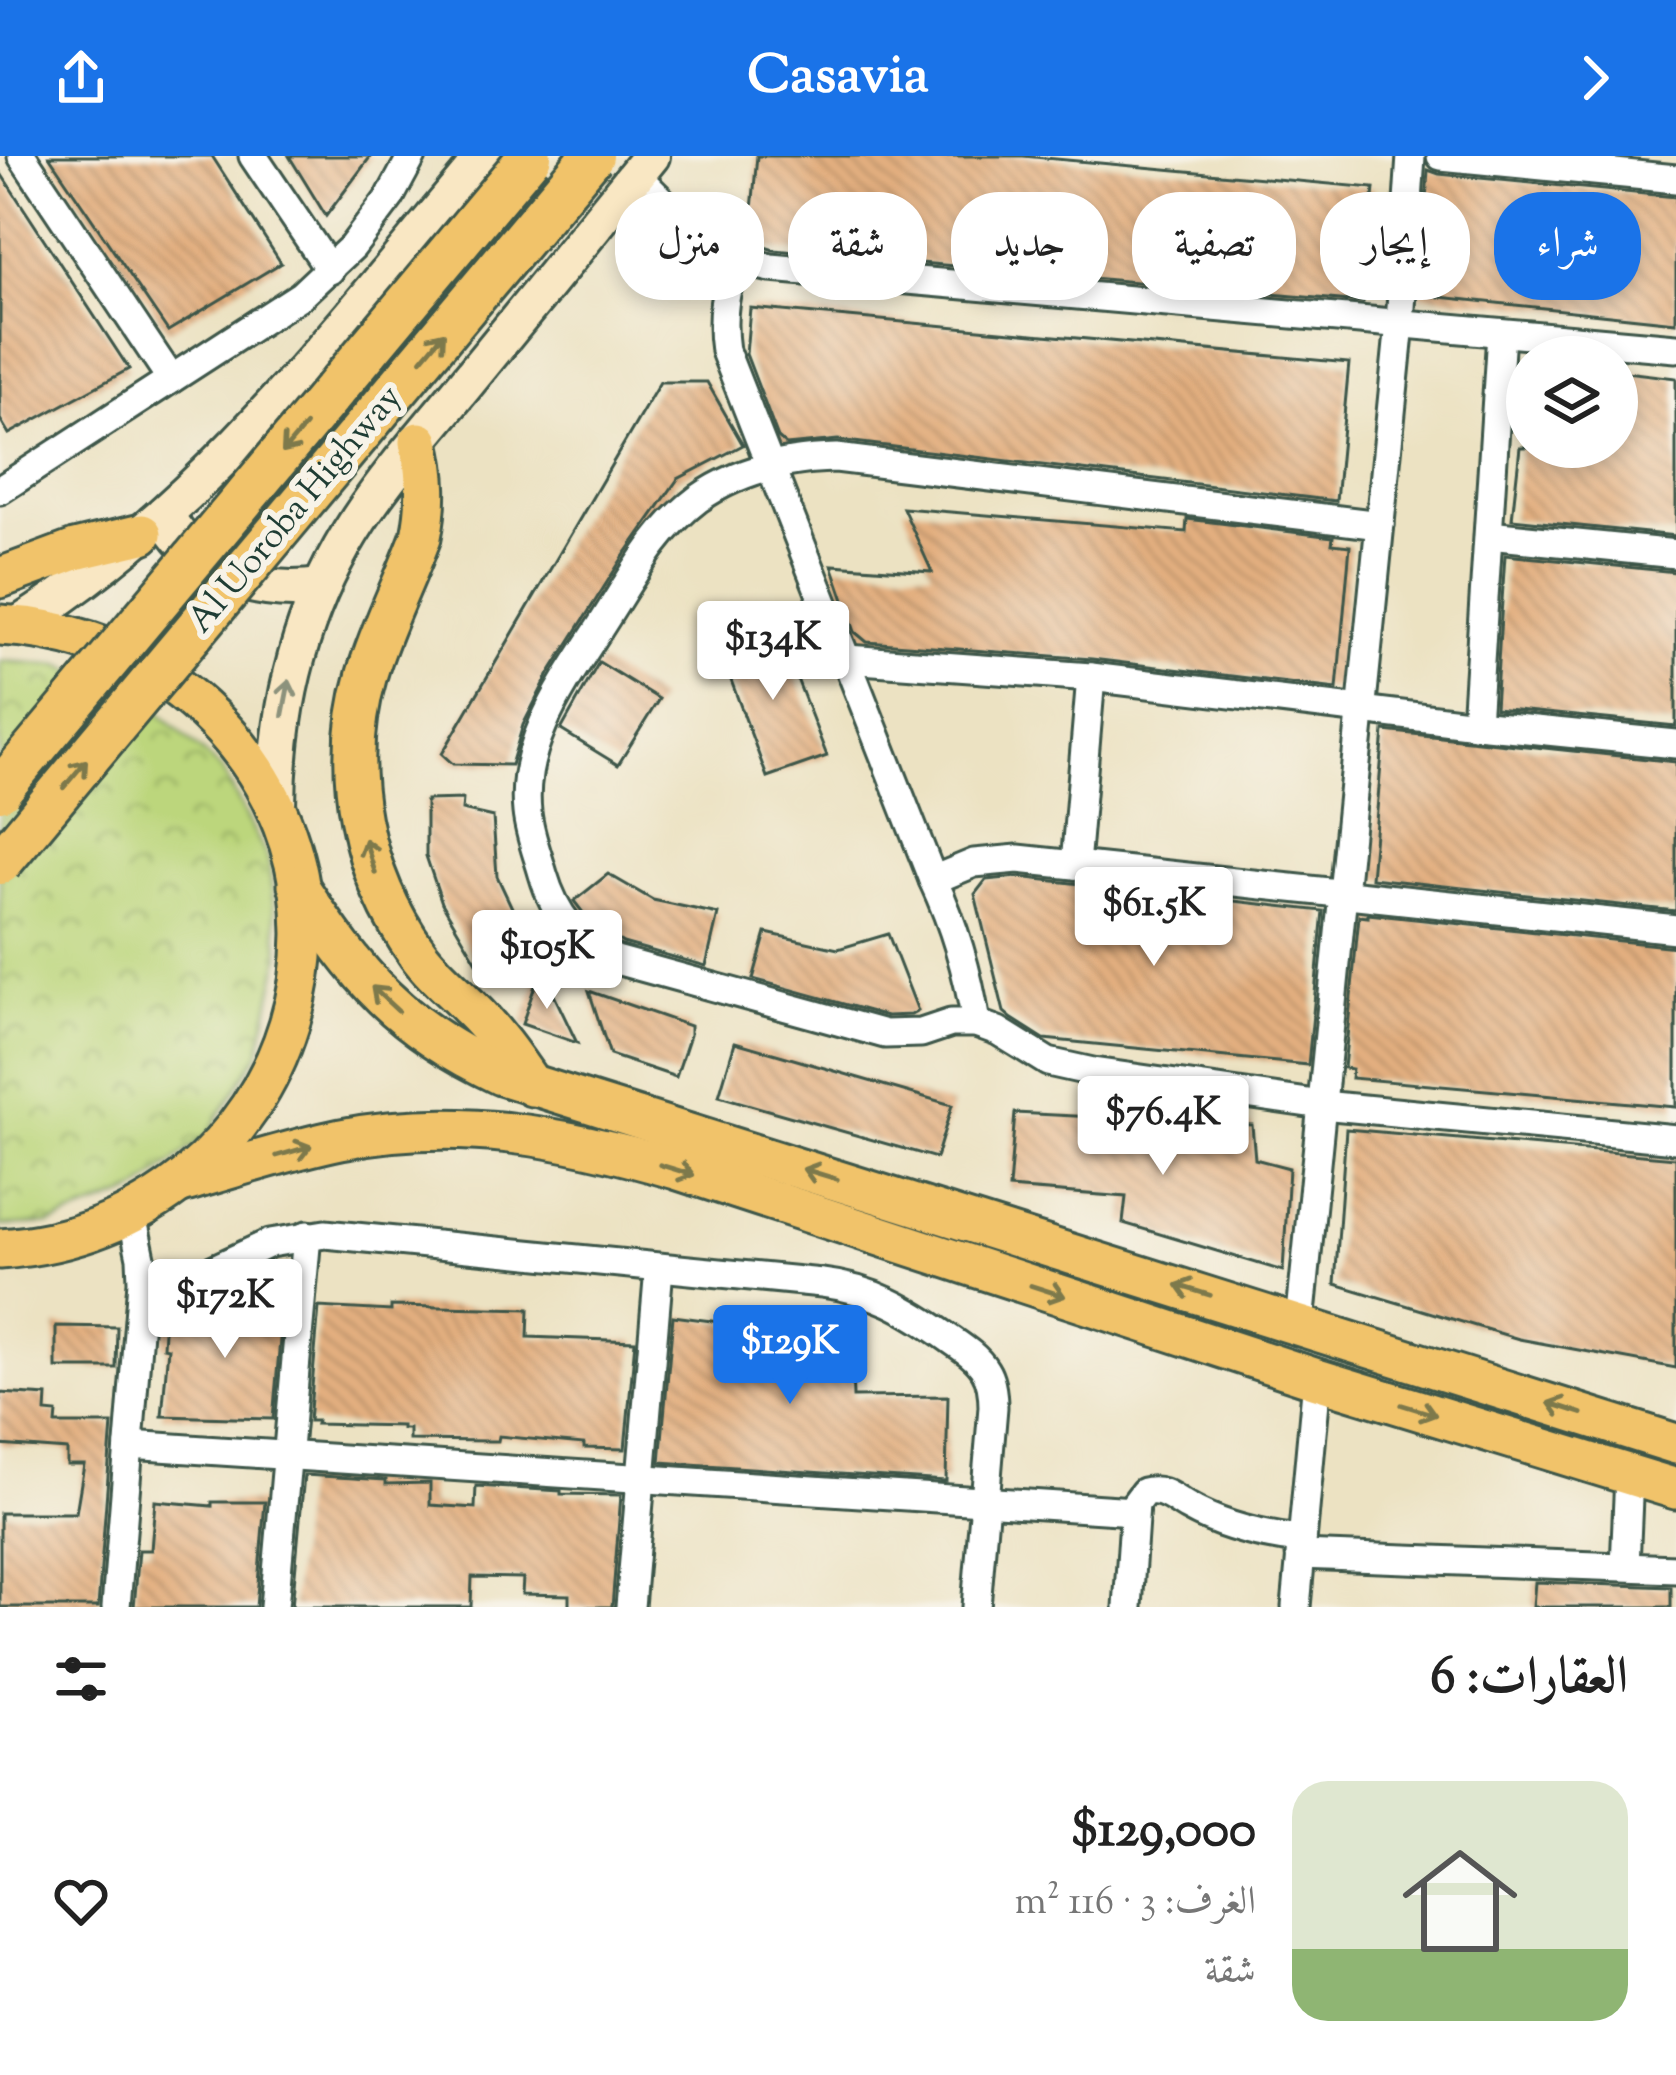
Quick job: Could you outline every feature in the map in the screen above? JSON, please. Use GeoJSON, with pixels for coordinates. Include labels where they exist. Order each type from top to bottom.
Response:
{"type":"FeatureCollection","features":[{"type":"Feature","properties":{"kind":"highway","name":"Al Uoroba Highway"},"geometry":{"type":"LineString","coordinates":[[0,790],[530,156]]}},
{"type":"Feature","properties":{"kind":"highway","name":"Al Uoroba Highway"},"geometry":{"type":"LineString","coordinates":[[0,863],[592,156]]}},
{"type":"Feature","properties":{"kind":"main road"},"geometry":{"type":"LineString","coordinates":[[8,626],[82,584],[153,524],[290,386],[485,156]]}},
{"type":"Feature","properties":{"kind":"main road","name":"Al Uoroba Highway"},"geometry":{"type":"LineString","coordinates":[[277,814],[277,769],[295,658],[321,587],[361,516],[644,165]]}},
{"type":"Feature","properties":{"kind":"main road"},"geometry":{"type":"LineString","coordinates":[[419,442],[426,513],[366,677],[355,753],[359,814],[375,874],[402,930],[440,980],[491,1029],[532,1086]]}},
{"type":"Feature","properties":{"kind":"main road"},"geometry":{"type":"LineString","coordinates":[[0,578],[153,524]]}},
{"type":"Feature","properties":{"kind":"main road"},"geometry":{"type":"LineString","coordinates":[[153,524],[229,577],[274,589],[321,587]]}},
{"type":"Feature","properties":{"kind":"main road"},"geometry":{"type":"LineString","coordinates":[[0,1249],[69,1239],[132,1215],[182,1183],[235,1131],[256,1100],[288,1033],[302,959],[298,885],[277,814],[240,749],[188,695],[125,655],[54,632],[8,626]]}},
{"type":"Feature","properties":{"kind":"main road"},"geometry":{"type":"LineString","coordinates":[[298,885],[345,956],[390,1005],[457,1053],[501,1075],[1676,1444]]}},
{"type":"Feature","properties":{"kind":"main road"},"geometry":{"type":"LineString","coordinates":[[182,1183],[306,1147],[388,1132],[470,1129],[553,1137],[676,1169],[1317,1378],[1676,1489]]}},
{"type":"Feature","properties":{"kind":"street"},"geometry":{"type":"LineString","coordinates":[[22,156],[171,379]]}},
{"type":"Feature","properties":{"kind":"street"},"geometry":{"type":"LineString","coordinates":[[253,156],[330,270]]}},
{"type":"Feature","properties":{"kind":"street"},"geometry":{"type":"LineString","coordinates":[[4,478],[285,306],[330,270],[372,223],[412,156]]}},
{"type":"Feature","properties":{"kind":"street"},"geometry":{"type":"LineString","coordinates":[[1300,1324],[1400,323],[1411,156]]}},
{"type":"Feature","properties":{"kind":"street"},"geometry":{"type":"LineString","coordinates":[[1441,156],[1676,179]]}},
{"type":"Feature","properties":{"kind":"street"},"geometry":{"type":"LineString","coordinates":[[644,165],[665,192]]}},
{"type":"Feature","properties":{"kind":"street"},"geometry":{"type":"LineString","coordinates":[[764,265],[1676,348]]}},
{"type":"Feature","properties":{"kind":"street"},"geometry":{"type":"LineString","coordinates":[[725,300],[722,332],[730,369],[952,922],[976,1023]]}},
{"type":"Feature","properties":{"kind":"street"},"geometry":{"type":"LineString","coordinates":[[1476,724],[1501,333]]}},
{"type":"Feature","properties":{"kind":"street"},"geometry":{"type":"LineString","coordinates":[[1380,525],[836,458],[791,461],[721,485],[660,535],[544,721],[530,760],[526,798],[531,834],[554,907],[574,934],[616,960],[885,1034],[976,1023],[1070,1069],[1322,1105],[1676,1139]]}},
{"type":"Feature","properties":{"kind":"street"},"geometry":{"type":"LineString","coordinates":[[1489,536],[1676,554]]}},
{"type":"Feature","properties":{"kind":"street"},"geometry":{"type":"LineString","coordinates":[[847,659],[1091,677],[1676,744]]}},
{"type":"Feature","properties":{"kind":"street"},"geometry":{"type":"LineString","coordinates":[[1076,865],[1091,677]]}},
{"type":"Feature","properties":{"kind":"street"},"geometry":{"type":"LineString","coordinates":[[933,880],[974,863],[1018,859],[1676,929]]}},
{"type":"Feature","properties":{"kind":"street"},"geometry":{"type":"LineString","coordinates":[[116,1607],[141,1304],[141,1258],[132,1215]]}},
{"type":"Feature","properties":{"kind":"street"},"geometry":{"type":"LineString","coordinates":[[141,1304],[253,1250],[307,1234],[343,1234],[864,1290],[902,1306],[986,1370],[993,1394],[976,1607]]}},
{"type":"Feature","properties":{"kind":"street"},"geometry":{"type":"LineString","coordinates":[[274,1607],[307,1234]]}},
{"type":"Feature","properties":{"kind":"street"},"geometry":{"type":"LineString","coordinates":[[630,1607],[659,1268]]}},
{"type":"Feature","properties":{"kind":"street"},"geometry":{"type":"LineString","coordinates":[[1297,1607],[1317,1378]]}},
{"type":"Feature","properties":{"kind":"street"},"geometry":{"type":"LineString","coordinates":[[129,1445],[1134,1511]]}},
{"type":"Feature","properties":{"kind":"street"},"geometry":{"type":"LineString","coordinates":[[1625,1566],[1629,1475]]}},
{"type":"Feature","properties":{"kind":"street"},"geometry":{"type":"LineString","coordinates":[[1127,1607],[1135,1504],[1144,1492],[1158,1490],[1216,1520],[1301,1548],[1676,1569]]}},
{"type":"Feature","properties":{"kind":"green space"},"geometry":{"type":"Polygon","coordinates":[[[0,661],[60,665],[150,704],[223,771],[268,859],[280,956],[259,1052],[207,1135],[136,1192],[50,1224],[0,1226],[0,661]]]}},
{"type":"Feature","properties":{"kind":"building"},"geometry":{"type":"Polygon","coordinates":[[[49,156],[212,156],[281,263],[168,331],[49,156]]]}},
{"type":"Feature","properties":{"kind":"building"},"geometry":{"type":"Polygon","coordinates":[[[289,156],[371,156],[326,216],[289,156]]]}},
{"type":"Feature","properties":{"kind":"building"},"geometry":{"type":"Polygon","coordinates":[[[757,156],[1023,156],[1374,188],[1374,192],[1320,192],[1320,298],[1296,296],[1296,192],[1132,192],[1132,282],[1108,279],[1108,192],[951,192],[951,266],[927,264],[927,192],[788,192],[788,251],[764,247],[764,192],[754,192],[757,156]]]}},
{"type":"Feature","properties":{"kind":"building"},"geometry":{"type":"Polygon","coordinates":[[[1428,170],[1624,192],[1494,192],[1494,300],[1641,300],[1641,194],[1676,197],[1676,322],[1467,300],[1470,192],[1427,192],[1428,170]]]}},
{"type":"Feature","properties":{"kind":"building"},"geometry":{"type":"Polygon","coordinates":[[[0,172],[129,369],[9,434],[0,419],[0,172]]]}},
{"type":"Feature","properties":{"kind":"building"},"geometry":{"type":"Polygon","coordinates":[[[750,308],[1349,363],[1336,501],[838,440],[786,445],[778,438],[746,354],[750,308]]]}},
{"type":"Feature","properties":{"kind":"building"},"geometry":{"type":"Polygon","coordinates":[[[1638,373],[1676,378],[1676,536],[1512,519],[1518,468],[1638,468],[1638,373]]]}},
{"type":"Feature","properties":{"kind":"building"},"geometry":{"type":"Polygon","coordinates":[[[660,382],[707,382],[743,445],[678,479],[549,674],[523,725],[511,765],[453,764],[442,754],[660,382]]]}},
{"type":"Feature","properties":{"kind":"building"},"geometry":{"type":"Polygon","coordinates":[[[903,508],[1186,532],[1187,519],[1333,537],[1332,544],[1350,546],[1337,689],[1092,659],[867,642],[855,632],[832,565],[932,572],[903,508]]]}},
{"type":"Feature","properties":{"kind":"building"},"geometry":{"type":"Polygon","coordinates":[[[1505,555],[1676,572],[1676,726],[1495,708],[1505,555]]]}},
{"type":"Feature","properties":{"kind":"building"},"geometry":{"type":"Polygon","coordinates":[[[778,630],[827,756],[767,777],[719,648],[778,630]]]}},
{"type":"Feature","properties":{"kind":"building"},"geometry":{"type":"Polygon","coordinates":[[[599,662],[659,699],[618,765],[561,730],[599,662]]]}},
{"type":"Feature","properties":{"kind":"building"},"geometry":{"type":"Polygon","coordinates":[[[1384,731],[1676,762],[1676,911],[1371,878],[1384,731]]]}},
{"type":"Feature","properties":{"kind":"building"},"geometry":{"type":"Polygon","coordinates":[[[463,799],[462,810],[493,817],[497,876],[530,946],[484,974],[442,903],[426,856],[426,800],[463,799]]]}},
{"type":"Feature","properties":{"kind":"building"},"geometry":{"type":"Polygon","coordinates":[[[608,874],[653,900],[718,914],[706,966],[623,943],[591,923],[574,901],[608,874]]]}},
{"type":"Feature","properties":{"kind":"building"},"geometry":{"type":"Polygon","coordinates":[[[1018,877],[1323,911],[1308,1065],[1044,1039],[1011,1018],[1004,1012],[975,894],[986,880],[1018,877]]]}},
{"type":"Feature","properties":{"kind":"building"},"geometry":{"type":"Polygon","coordinates":[[[1359,916],[1676,947],[1676,1107],[1351,1078],[1352,1069],[1344,1068],[1359,916]]]}},
{"type":"Feature","properties":{"kind":"building"},"geometry":{"type":"Polygon","coordinates":[[[766,933],[838,949],[888,934],[918,1011],[887,1016],[753,979],[766,933]]]}},
{"type":"Feature","properties":{"kind":"building"},"geometry":{"type":"Polygon","coordinates":[[[541,968],[577,1043],[522,1024],[541,968]]]}},
{"type":"Feature","properties":{"kind":"building"},"geometry":{"type":"Polygon","coordinates":[[[589,991],[690,1026],[676,1077],[610,1055],[589,991]]]}},
{"type":"Feature","properties":{"kind":"building"},"geometry":{"type":"Polygon","coordinates":[[[735,1042],[952,1105],[936,1158],[719,1096],[735,1042]]]}},
{"type":"Feature","properties":{"kind":"building"},"geometry":{"type":"Polygon","coordinates":[[[1015,1113],[1252,1125],[1255,1159],[1289,1168],[1283,1271],[1123,1223],[1126,1197],[1009,1188],[1015,1113]]]}},
{"type":"Feature","properties":{"kind":"building"},"geometry":{"type":"Polygon","coordinates":[[[1346,1129],[1676,1158],[1676,1368],[1519,1339],[1335,1284],[1346,1129]]]}},
{"type":"Feature","properties":{"kind":"building"},"geometry":{"type":"Polygon","coordinates":[[[285,1283],[273,1419],[162,1416],[168,1348],[163,1347],[165,1315],[225,1318],[272,1284],[285,1283]]]}},
{"type":"Feature","properties":{"kind":"building"},"geometry":{"type":"Polygon","coordinates":[[[391,1306],[529,1309],[528,1337],[635,1341],[625,1449],[499,1436],[498,1441],[409,1440],[409,1429],[402,1426],[309,1421],[319,1307],[391,1311],[391,1306]]]}},
{"type":"Feature","properties":{"kind":"building"},"geometry":{"type":"Polygon","coordinates":[[[673,1316],[851,1339],[853,1397],[948,1396],[946,1481],[660,1462],[673,1316]]]}},
{"type":"Feature","properties":{"kind":"building"},"geometry":{"type":"Polygon","coordinates":[[[56,1326],[117,1327],[116,1368],[56,1368],[56,1326]]]}},
{"type":"Feature","properties":{"kind":"building"},"geometry":{"type":"Polygon","coordinates":[[[0,1393],[47,1396],[46,1412],[57,1413],[56,1424],[112,1424],[98,1607],[0,1607],[0,1513],[76,1513],[84,1465],[67,1465],[67,1450],[0,1445],[0,1393]]]}},
{"type":"Feature","properties":{"kind":"building"},"geometry":{"type":"Polygon","coordinates":[[[304,1475],[386,1480],[386,1484],[430,1483],[430,1505],[475,1508],[476,1486],[621,1495],[612,1607],[569,1607],[569,1595],[522,1594],[523,1578],[472,1577],[471,1607],[292,1607],[304,1475]]]}},
{"type":"Feature","properties":{"kind":"building"},"geometry":{"type":"Polygon","coordinates":[[[155,1501],[212,1506],[212,1502],[265,1502],[256,1607],[134,1607],[139,1550],[151,1550],[155,1501]]]}},
{"type":"Feature","properties":{"kind":"building"},"geometry":{"type":"Polygon","coordinates":[[[1535,1582],[1671,1587],[1671,1607],[1533,1607],[1535,1582]]]}}]}
